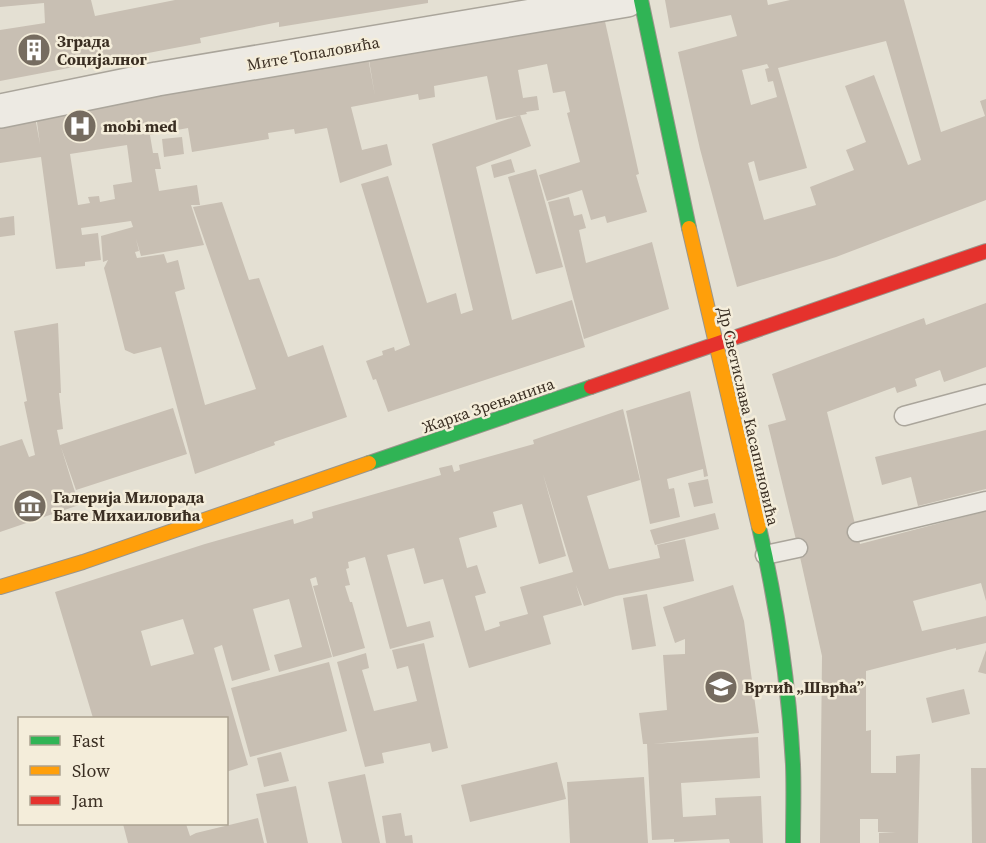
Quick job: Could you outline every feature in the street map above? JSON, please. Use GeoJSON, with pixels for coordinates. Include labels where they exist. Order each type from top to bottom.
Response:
{"type":"FeatureCollection","features":[{"type":"Feature","properties":{"kind":"street","name":"Мите Топаловића"},"geometry":{"type":"LineString","coordinates":[[0,111],[157,79],[627,0]]}},
{"type":"Feature","properties":{"kind":"street","name":"Др Светислава Касапиновића"},"geometry":{"type":"LineString","coordinates":[[641,0],[715,343],[773,588],[786,681],[793,765],[793,843]]}},
{"type":"Feature","properties":{"kind":"street","name":"Жарка Зрењанина"},"geometry":{"type":"LineString","coordinates":[[0,587],[94,558],[986,251]]}},
{"type":"Feature","properties":{"kind":"lane"},"geometry":{"type":"LineString","coordinates":[[904,416],[986,394]]}},
{"type":"Feature","properties":{"kind":"lane"},"geometry":{"type":"LineString","coordinates":[[857,532],[986,501]]}},
{"type":"Feature","properties":{"kind":"lane"},"geometry":{"type":"LineString","coordinates":[[765,555],[798,548]]}},
{"type":"Feature","properties":{"kind":"building"},"geometry":{"type":"Polygon","coordinates":[[[0,0],[91,0],[95,16],[175,0],[428,0],[428,3],[279,27],[279,22],[200,38],[201,43],[0,81],[0,30],[45,23],[44,3],[0,7],[0,0]]]}},
{"type":"Feature","properties":{"kind":"building"},"geometry":{"type":"Polygon","coordinates":[[[665,0],[767,0],[768,5],[790,0],[904,0],[941,132],[985,116],[980,101],[986,99],[986,200],[836,257],[737,287],[700,149],[678,52],[737,36],[731,15],[670,28],[665,0]],[[886,41],[778,68],[807,168],[759,181],[754,161],[748,163],[764,220],[816,205],[810,187],[854,170],[846,150],[866,142],[845,86],[874,75],[908,165],[921,160],[886,41]],[[767,64],[742,70],[751,105],[777,97],[773,81],[768,82],[765,69],[769,68],[767,64]]]}},
{"type":"Feature","properties":{"kind":"building"},"geometry":{"type":"Polygon","coordinates":[[[602,8],[639,174],[636,175],[647,212],[607,223],[605,216],[591,220],[582,190],[547,201],[539,175],[580,162],[567,113],[570,112],[565,91],[553,93],[547,64],[518,70],[523,98],[537,96],[539,110],[526,112],[527,114],[496,120],[487,76],[434,86],[435,97],[419,100],[418,94],[351,107],[362,150],[387,144],[392,165],[340,183],[327,128],[295,134],[294,129],[268,133],[269,139],[192,152],[188,128],[150,135],[153,153],[158,153],[161,169],[155,169],[159,191],[197,185],[200,205],[191,205],[204,245],[141,256],[136,239],[139,251],[135,252],[137,258],[164,254],[167,263],[178,260],[185,289],[175,292],[205,405],[256,389],[193,207],[222,202],[249,280],[259,278],[288,357],[323,345],[347,417],[274,442],[275,445],[195,474],[161,347],[134,354],[125,350],[104,268],[108,260],[103,262],[101,236],[133,227],[131,221],[81,228],[82,235],[98,233],[101,260],[85,262],[85,266],[56,269],[41,157],[0,163],[0,112],[33,106],[40,144],[35,108],[367,52],[375,96],[367,48],[602,8]],[[127,145],[70,154],[78,205],[90,203],[88,197],[99,196],[100,202],[115,199],[113,185],[132,182],[127,145]]]}},
{"type":"Feature","properties":{"kind":"building"},"geometry":{"type":"Polygon","coordinates":[[[520,115],[531,146],[476,167],[512,320],[572,300],[585,347],[388,412],[376,379],[373,380],[366,361],[383,355],[382,351],[394,347],[395,351],[410,345],[361,184],[388,176],[427,303],[456,293],[461,314],[473,310],[432,144],[520,115]]]}},
{"type":"Feature","properties":{"kind":"building"},"geometry":{"type":"Polygon","coordinates":[[[182,137],[184,154],[164,157],[162,139],[182,137]]]}},
{"type":"Feature","properties":{"kind":"building"},"geometry":{"type":"Polygon","coordinates":[[[511,159],[515,172],[494,178],[491,165],[511,159]]]}},
{"type":"Feature","properties":{"kind":"building"},"geometry":{"type":"Polygon","coordinates":[[[536,169],[563,267],[536,274],[508,177],[536,169]]]}},
{"type":"Feature","properties":{"kind":"building"},"geometry":{"type":"Polygon","coordinates":[[[569,197],[574,216],[582,214],[586,228],[579,230],[586,263],[652,242],[669,309],[584,339],[548,202],[569,197]]]}},
{"type":"Feature","properties":{"kind":"building"},"geometry":{"type":"Polygon","coordinates":[[[14,216],[15,235],[0,237],[0,218],[14,216]]]}},
{"type":"Feature","properties":{"kind":"building"},"geometry":{"type":"Polygon","coordinates":[[[986,303],[986,367],[944,382],[940,370],[915,379],[917,386],[897,393],[895,387],[827,412],[860,544],[986,511],[986,601],[981,583],[913,601],[922,631],[986,616],[986,643],[956,650],[956,648],[866,671],[866,731],[871,730],[871,773],[896,773],[896,756],[920,754],[918,843],[879,843],[879,833],[896,832],[878,832],[878,819],[860,819],[860,843],[820,843],[822,656],[768,425],[786,420],[772,374],[924,318],[926,325],[986,303]]]}},
{"type":"Feature","properties":{"kind":"building"},"geometry":{"type":"Polygon","coordinates":[[[58,323],[61,393],[59,393],[63,429],[57,430],[60,445],[173,408],[187,454],[76,490],[61,447],[79,505],[0,532],[0,446],[22,439],[29,457],[35,455],[24,402],[27,401],[14,331],[58,323]]]}},
{"type":"Feature","properties":{"kind":"building"},"geometry":{"type":"Polygon","coordinates":[[[690,391],[708,476],[704,477],[703,469],[667,479],[669,489],[674,488],[680,517],[650,524],[626,411],[690,391]]]}},
{"type":"Feature","properties":{"kind":"building"},"geometry":{"type":"Polygon","coordinates":[[[623,409],[640,480],[587,496],[609,569],[660,558],[657,545],[685,539],[694,581],[616,596],[584,606],[576,585],[582,605],[543,616],[551,644],[469,668],[443,579],[424,584],[414,548],[387,555],[407,627],[430,621],[434,637],[390,649],[365,557],[348,562],[349,568],[346,569],[350,585],[345,586],[365,648],[333,657],[313,586],[318,585],[316,577],[310,579],[332,657],[279,672],[274,655],[302,647],[289,599],[253,609],[270,670],[232,681],[222,645],[214,648],[248,765],[228,771],[228,717],[93,717],[55,592],[205,544],[293,519],[294,524],[313,518],[312,512],[441,475],[439,468],[452,465],[454,472],[460,470],[459,465],[534,444],[533,440],[623,409]],[[543,474],[566,556],[539,564],[522,504],[493,512],[497,527],[459,538],[467,568],[477,565],[486,593],[475,596],[485,631],[500,626],[499,622],[528,614],[520,587],[573,572],[543,474]],[[183,619],[141,631],[151,666],[194,654],[183,619]]]}},
{"type":"Feature","properties":{"kind":"building"},"geometry":{"type":"Polygon","coordinates":[[[986,430],[986,489],[918,506],[911,477],[882,485],[875,457],[986,430]]]}},
{"type":"Feature","properties":{"kind":"building"},"geometry":{"type":"Polygon","coordinates":[[[708,479],[713,503],[694,507],[688,483],[708,479]]]}},
{"type":"Feature","properties":{"kind":"building"},"geometry":{"type":"Polygon","coordinates":[[[715,513],[719,529],[655,545],[650,530],[715,513]]]}},
{"type":"Feature","properties":{"kind":"building"},"geometry":{"type":"Polygon","coordinates":[[[733,585],[744,621],[759,733],[653,744],[758,737],[760,778],[681,783],[683,817],[716,815],[715,798],[761,796],[763,843],[730,843],[729,839],[674,842],[674,839],[652,840],[647,744],[643,744],[639,713],[667,710],[663,655],[685,654],[685,639],[675,643],[663,607],[733,585]]]}},
{"type":"Feature","properties":{"kind":"building"},"geometry":{"type":"Polygon","coordinates":[[[647,594],[656,646],[632,650],[623,598],[647,594]]]}},
{"type":"Feature","properties":{"kind":"building"},"geometry":{"type":"Polygon","coordinates":[[[424,643],[448,748],[432,752],[430,743],[382,753],[384,763],[365,767],[337,662],[366,653],[369,668],[362,670],[374,711],[417,701],[408,666],[397,669],[392,650],[424,643]]]}},
{"type":"Feature","properties":{"kind":"building"},"geometry":{"type":"Polygon","coordinates":[[[986,650],[986,674],[978,672],[986,650]]]}},
{"type":"Feature","properties":{"kind":"building"},"geometry":{"type":"Polygon","coordinates":[[[329,662],[347,731],[250,757],[231,688],[329,662]]]}},
{"type":"Feature","properties":{"kind":"building"},"geometry":{"type":"Polygon","coordinates":[[[964,689],[970,714],[932,723],[926,698],[964,689]]]}},
{"type":"Feature","properties":{"kind":"building"},"geometry":{"type":"Polygon","coordinates":[[[281,752],[289,781],[264,787],[257,758],[281,752]]]}},
{"type":"Feature","properties":{"kind":"building"},"geometry":{"type":"Polygon","coordinates":[[[557,762],[566,799],[470,822],[461,785],[557,762]]]}},
{"type":"Feature","properties":{"kind":"building"},"geometry":{"type":"Polygon","coordinates":[[[971,768],[986,768],[986,843],[972,843],[971,768]]]}},
{"type":"Feature","properties":{"kind":"building"},"geometry":{"type":"Polygon","coordinates":[[[365,774],[380,843],[342,843],[328,782],[365,774]]]}},
{"type":"Feature","properties":{"kind":"building"},"geometry":{"type":"Polygon","coordinates":[[[644,777],[648,843],[570,843],[567,782],[644,777]]]}},
{"type":"Feature","properties":{"kind":"building"},"geometry":{"type":"Polygon","coordinates":[[[296,786],[308,843],[267,843],[256,794],[296,786]]]}},
{"type":"Feature","properties":{"kind":"building"},"geometry":{"type":"Polygon","coordinates":[[[401,813],[405,836],[412,835],[413,843],[386,843],[382,816],[401,813]]]}},
{"type":"Feature","properties":{"kind":"building"},"geometry":{"type":"Polygon","coordinates":[[[258,818],[264,843],[128,843],[123,825],[186,825],[190,836],[258,818]]]}},
{"type":"Feature","properties":{"kind":"traffic: fast"},"geometry":{"type":"LineString","coordinates":[[641,0],[689,228]]}},
{"type":"Feature","properties":{"kind":"traffic: fast"},"geometry":{"type":"LineString","coordinates":[[369,463],[591,387]]}},
{"type":"Feature","properties":{"kind":"traffic: fast"},"geometry":{"type":"LineString","coordinates":[[759,527],[777,615],[789,705],[793,765],[793,843]]}},
{"type":"Feature","properties":{"kind":"traffic: slow"},"geometry":{"type":"LineString","coordinates":[[689,228],[759,527]]}},
{"type":"Feature","properties":{"kind":"traffic: slow"},"geometry":{"type":"LineString","coordinates":[[0,587],[83,562],[369,463]]}},
{"type":"Feature","properties":{"kind":"traffic: jam"},"geometry":{"type":"LineString","coordinates":[[591,387],[986,251]]}},
{"type":"Feature","properties":{"kind":"place","name":"Зграда Социјалног"},"geometry":{"type":"Point","coordinates":[34,50]}},
{"type":"Feature","properties":{"kind":"place","name":"mobi med"},"geometry":{"type":"Point","coordinates":[80,126]}},
{"type":"Feature","properties":{"kind":"place","name":"Галерија Милорада Бате Михаиловића"},"geometry":{"type":"Point","coordinates":[30,506]}},
{"type":"Feature","properties":{"kind":"place","name":"Вртић „Шврћа”"},"geometry":{"type":"Point","coordinates":[721,687]}}]}
